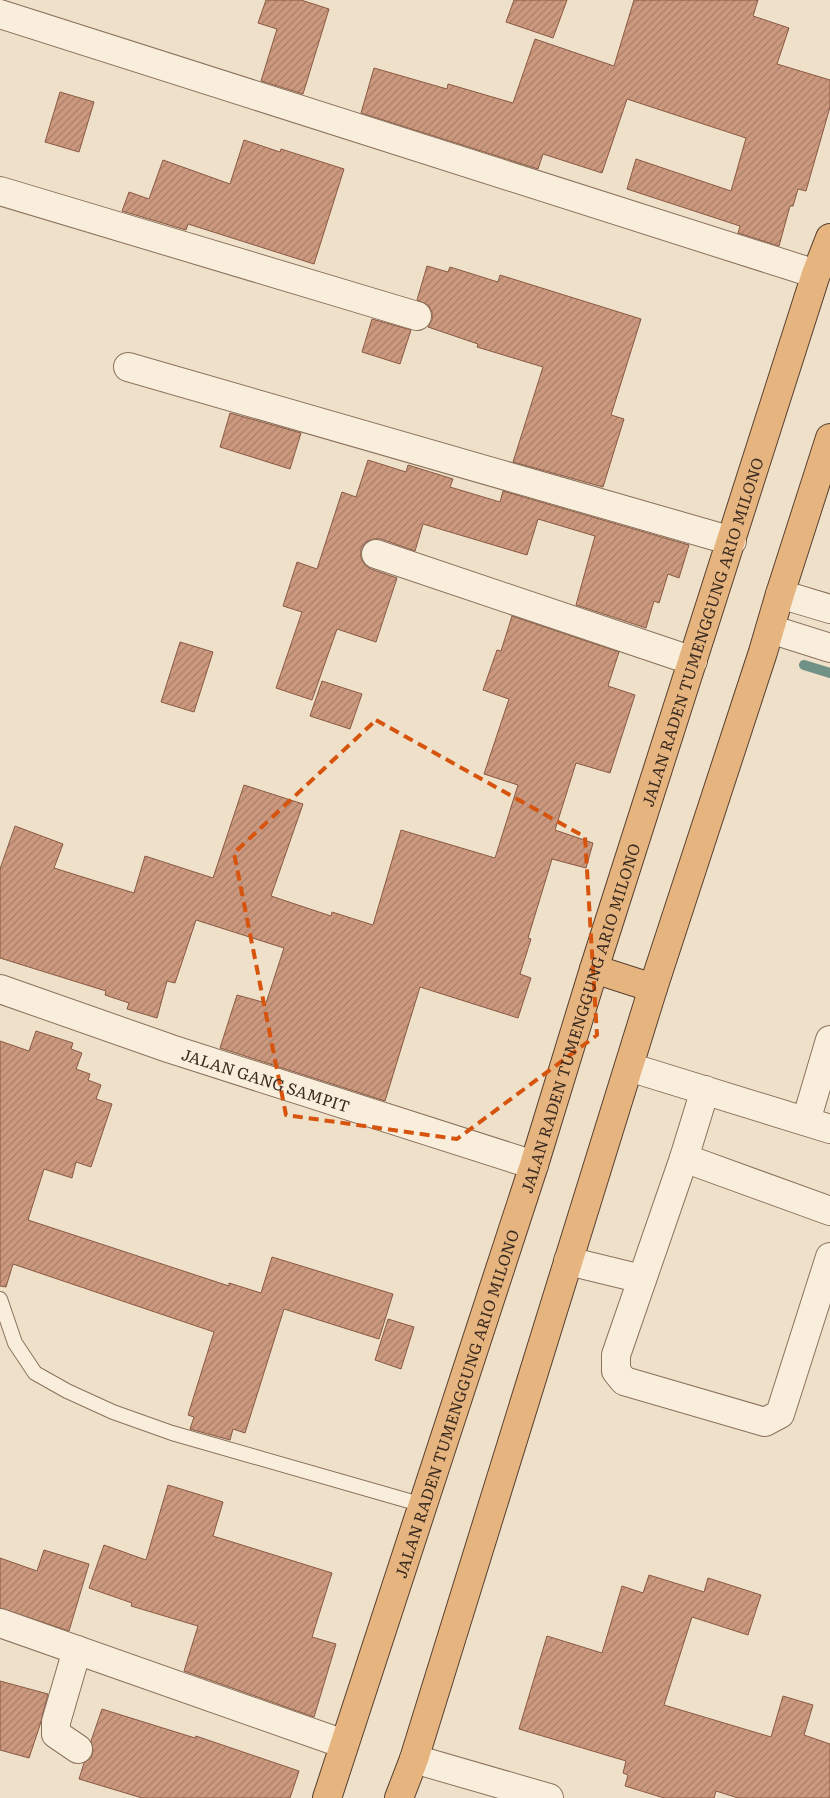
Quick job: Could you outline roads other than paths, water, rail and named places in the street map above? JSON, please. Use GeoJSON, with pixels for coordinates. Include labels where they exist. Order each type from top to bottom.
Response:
{"type":"FeatureCollection","features":[{"type":"Feature","properties":{"kind":"highway","name":"JALAN RADEN TUMENGGUNG ARIO MILONO"},"geometry":{"type":"LineString","coordinates":[[327,1798],[534,1165],[594,969],[816,274],[829,242]]}},
{"type":"Feature","properties":{"kind":"highway"},"geometry":{"type":"LineString","coordinates":[[399,1798],[414,1759],[653,988],[830,438]]}},
{"type":"Feature","properties":{"kind":"highway"},"geometry":{"type":"LineString","coordinates":[[594,969],[653,988]]}},
{"type":"Feature","properties":{"kind":"street"},"geometry":{"type":"LineString","coordinates":[[0,14],[816,274]]}},
{"type":"Feature","properties":{"kind":"street"},"geometry":{"type":"LineString","coordinates":[[0,191],[417,316]]}},
{"type":"Feature","properties":{"kind":"street"},"geometry":{"type":"LineString","coordinates":[[128,367],[732,541]]}},
{"type":"Feature","properties":{"kind":"street"},"geometry":{"type":"LineString","coordinates":[[376,554],[693,661]]}},
{"type":"Feature","properties":{"kind":"street"},"geometry":{"type":"LineString","coordinates":[[780,594],[830,609]]}},
{"type":"Feature","properties":{"kind":"street"},"geometry":{"type":"LineString","coordinates":[[770,629],[830,648]]}},
{"type":"Feature","properties":{"kind":"street","name":"JALAN GANG SAMPIT"},"geometry":{"type":"LineString","coordinates":[[0,989],[171,1049],[534,1165]]}},
{"type":"Feature","properties":{"kind":"street"},"geometry":{"type":"LineString","coordinates":[[629,1067],[818,1125],[830,1040]]}},
{"type":"Feature","properties":{"kind":"street"},"geometry":{"type":"LineString","coordinates":[[704,1090],[684,1158],[616,1355],[616,1371],[624,1380],[765,1422],[780,1414],[830,1257]]}},
{"type":"Feature","properties":{"kind":"street"},"geometry":{"type":"LineString","coordinates":[[684,1158],[830,1211]]}},
{"type":"Feature","properties":{"kind":"street"},"geometry":{"type":"LineString","coordinates":[[568,1261],[642,1279]]}},
{"type":"Feature","properties":{"kind":"street"},"geometry":{"type":"LineString","coordinates":[[0,1623],[344,1744]]}},
{"type":"Feature","properties":{"kind":"street"},"geometry":{"type":"LineString","coordinates":[[77,1650],[56,1722],[56,1734],[78,1748]]}},
{"type":"Feature","properties":{"kind":"street"},"geometry":{"type":"LineString","coordinates":[[414,1759],[549,1798]]}},
{"type":"Feature","properties":{"kind":"lane"},"geometry":{"type":"LineString","coordinates":[[0,1299],[15,1343],[35,1373],[67,1391],[113,1412],[172,1433],[423,1505]]}},
{"type":"Feature","properties":{"kind":"waterway"},"geometry":{"type":"LineString","coordinates":[[804,665],[830,673]]}}]}
